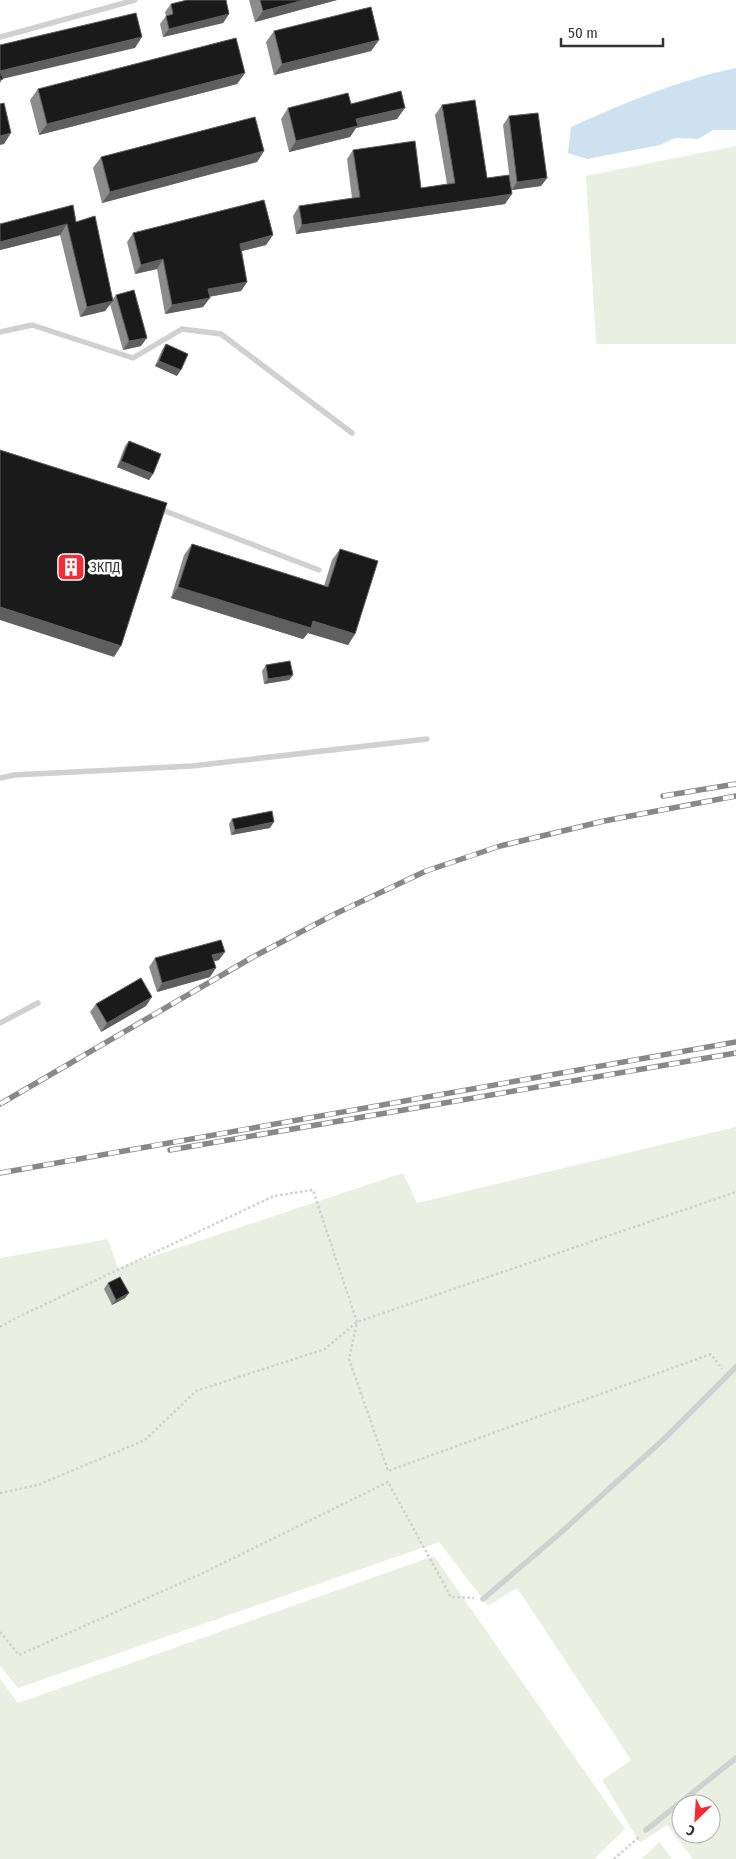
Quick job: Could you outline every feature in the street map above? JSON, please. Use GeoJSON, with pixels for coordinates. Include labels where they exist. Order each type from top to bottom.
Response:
{"type":"FeatureCollection","features":[{"type":"Feature","properties":{"kind":"lane"},"geometry":{"type":"LineString","coordinates":[[0,37],[135,0]]}},
{"type":"Feature","properties":{"kind":"lane"},"geometry":{"type":"LineString","coordinates":[[0,332],[32,325],[133,358],[182,329],[220,334],[352,434]]}},
{"type":"Feature","properties":{"kind":"lane"},"geometry":{"type":"LineString","coordinates":[[149,505],[319,570]]}},
{"type":"Feature","properties":{"kind":"lane"},"geometry":{"type":"LineString","coordinates":[[0,778],[14,774],[192,766],[427,739]]}},
{"type":"Feature","properties":{"kind":"lane"},"geometry":{"type":"LineString","coordinates":[[0,1023],[38,1003]]}},
{"type":"Feature","properties":{"kind":"lane"},"geometry":{"type":"LineString","coordinates":[[483,1599],[622,1478],[736,1367]]}},
{"type":"Feature","properties":{"kind":"lane"},"geometry":{"type":"LineString","coordinates":[[646,1830],[736,1758]]}},
{"type":"Feature","properties":{"kind":"path"},"geometry":{"type":"LineString","coordinates":[[0,1327],[274,1196],[313,1190],[357,1322],[349,1359],[388,1471],[711,1354],[727,1376]]}},
{"type":"Feature","properties":{"kind":"path"},"geometry":{"type":"LineString","coordinates":[[0,1493],[38,1485],[144,1440],[196,1391],[325,1349],[357,1322],[736,1192]]}},
{"type":"Feature","properties":{"kind":"path"},"geometry":{"type":"LineString","coordinates":[[0,1632],[19,1655],[201,1574],[388,1482],[451,1597],[483,1599]]}},
{"type":"Feature","properties":{"kind":"path"},"geometry":{"type":"LineString","coordinates":[[614,1859],[646,1830]]}},
{"type":"Feature","properties":{"kind":"green space"},"geometry":{"type":"Polygon","coordinates":[[[736,146],[736,344],[596,344],[586,176],[736,146]]]}},
{"type":"Feature","properties":{"kind":"green space"},"geometry":{"type":"Polygon","coordinates":[[[736,1127],[736,1859],[693,1859],[682,1844],[721,1844],[721,1794],[671,1794],[671,1830],[667,1825],[640,1843],[602,1780],[631,1760],[517,1588],[488,1606],[439,1542],[18,1688],[0,1666],[0,1258],[108,1239],[118,1268],[403,1173],[417,1203],[736,1127]]]}},
{"type":"Feature","properties":{"kind":"green space"},"geometry":{"type":"Polygon","coordinates":[[[434,1556],[625,1829],[594,1859],[0,1859],[0,1679],[18,1703],[434,1556]]]}},
{"type":"Feature","properties":{"kind":"green space"},"geometry":{"type":"Polygon","coordinates":[[[660,1842],[672,1859],[641,1859],[660,1842]]]}},
{"type":"Feature","properties":{"kind":"water"},"geometry":{"type":"Polygon","coordinates":[[[736,68],[736,130],[713,130],[698,139],[675,138],[660,145],[587,159],[568,153],[571,127],[673,86],[736,68]]]}},
{"type":"Feature","properties":{"kind":"building"},"geometry":{"type":"Polygon","coordinates":[[[187,0],[226,0],[229,14],[169,29],[166,16],[173,14],[171,4],[187,0]]]}},
{"type":"Feature","properties":{"kind":"building"},"geometry":{"type":"Polygon","coordinates":[[[260,0],[304,0],[263,11],[260,0]]]}},
{"type":"Feature","properties":{"kind":"building"},"geometry":{"type":"Polygon","coordinates":[[[371,7],[379,40],[282,64],[274,31],[371,7]]]}},
{"type":"Feature","properties":{"kind":"building"},"geometry":{"type":"Polygon","coordinates":[[[136,13],[142,37],[0,71],[0,45],[136,13]]]}},
{"type":"Feature","properties":{"kind":"building"},"geometry":{"type":"Polygon","coordinates":[[[236,38],[245,73],[47,124],[38,89],[236,38]]]}},
{"type":"Feature","properties":{"kind":"building"},"geometry":{"type":"Polygon","coordinates":[[[401,91],[405,108],[356,119],[358,126],[296,141],[288,108],[348,93],[351,104],[401,91]]]}},
{"type":"Feature","properties":{"kind":"building"},"geometry":{"type":"Polygon","coordinates":[[[475,100],[487,178],[509,175],[512,194],[302,225],[299,206],[360,197],[353,150],[415,141],[421,188],[455,183],[442,105],[475,100]]]}},
{"type":"Feature","properties":{"kind":"building"},"geometry":{"type":"Polygon","coordinates":[[[4,103],[11,133],[0,136],[0,104],[4,103]]]}},
{"type":"Feature","properties":{"kind":"building"},"geometry":{"type":"Polygon","coordinates":[[[538,113],[547,178],[517,182],[509,116],[538,113]]]}},
{"type":"Feature","properties":{"kind":"building"},"geometry":{"type":"Polygon","coordinates":[[[255,117],[264,151],[110,192],[101,157],[255,117]]]}},
{"type":"Feature","properties":{"kind":"building"},"geometry":{"type":"Polygon","coordinates":[[[264,200],[273,235],[240,244],[247,282],[208,289],[210,298],[172,305],[163,259],[141,265],[133,233],[264,200]]]}},
{"type":"Feature","properties":{"kind":"building"},"geometry":{"type":"Polygon","coordinates":[[[73,205],[76,222],[95,216],[113,301],[87,307],[67,224],[0,242],[0,224],[73,205]]]}},
{"type":"Feature","properties":{"kind":"building"},"geometry":{"type":"Polygon","coordinates":[[[134,290],[147,338],[129,341],[116,295],[134,290]]]}},
{"type":"Feature","properties":{"kind":"building"},"geometry":{"type":"Polygon","coordinates":[[[166,344],[188,354],[181,370],[159,361],[166,344]]]}},
{"type":"Feature","properties":{"kind":"building"},"geometry":{"type":"Polygon","coordinates":[[[129,441],[161,454],[153,474],[121,461],[129,441]]]}},
{"type":"Feature","properties":{"kind":"building","name":"ЗКПД"},"geometry":{"type":"Polygon","coordinates":[[[0,450],[167,503],[121,646],[0,607],[0,450]]]}},
{"type":"Feature","properties":{"kind":"building"},"geometry":{"type":"Polygon","coordinates":[[[192,544],[328,587],[340,549],[378,561],[355,634],[313,621],[311,628],[178,587],[192,544]]]}},
{"type":"Feature","properties":{"kind":"building"},"geometry":{"type":"Polygon","coordinates":[[[290,661],[293,675],[268,679],[266,665],[290,661]]]}},
{"type":"Feature","properties":{"kind":"building"},"geometry":{"type":"Polygon","coordinates":[[[272,811],[274,822],[235,830],[232,819],[272,811]]]}},
{"type":"Feature","properties":{"kind":"building"},"geometry":{"type":"Polygon","coordinates":[[[221,940],[225,952],[212,955],[216,968],[162,983],[155,958],[221,940]]]}},
{"type":"Feature","properties":{"kind":"building"},"geometry":{"type":"Polygon","coordinates":[[[141,978],[152,997],[107,1023],[96,1004],[141,978]]]}},
{"type":"Feature","properties":{"kind":"building"},"geometry":{"type":"Polygon","coordinates":[[[120,1277],[129,1293],[116,1300],[108,1283],[120,1277]]]}},
{"type":"Feature","properties":{"kind":"railway"},"geometry":{"type":"LineString","coordinates":[[663,796],[736,784]]}},
{"type":"Feature","properties":{"kind":"railway"},"geometry":{"type":"LineString","coordinates":[[0,1104],[253,957],[337,913],[426,871],[500,846],[604,821],[736,796]]}},
{"type":"Feature","properties":{"kind":"railway"},"geometry":{"type":"LineString","coordinates":[[0,1173],[736,1042]]}},
{"type":"Feature","properties":{"kind":"railway"},"geometry":{"type":"LineString","coordinates":[[170,1150],[736,1053]]}},
{"type":"Feature","properties":{"kind":"place","name":"ЗКПД"},"geometry":{"type":"Point","coordinates":[71,567]}}]}
